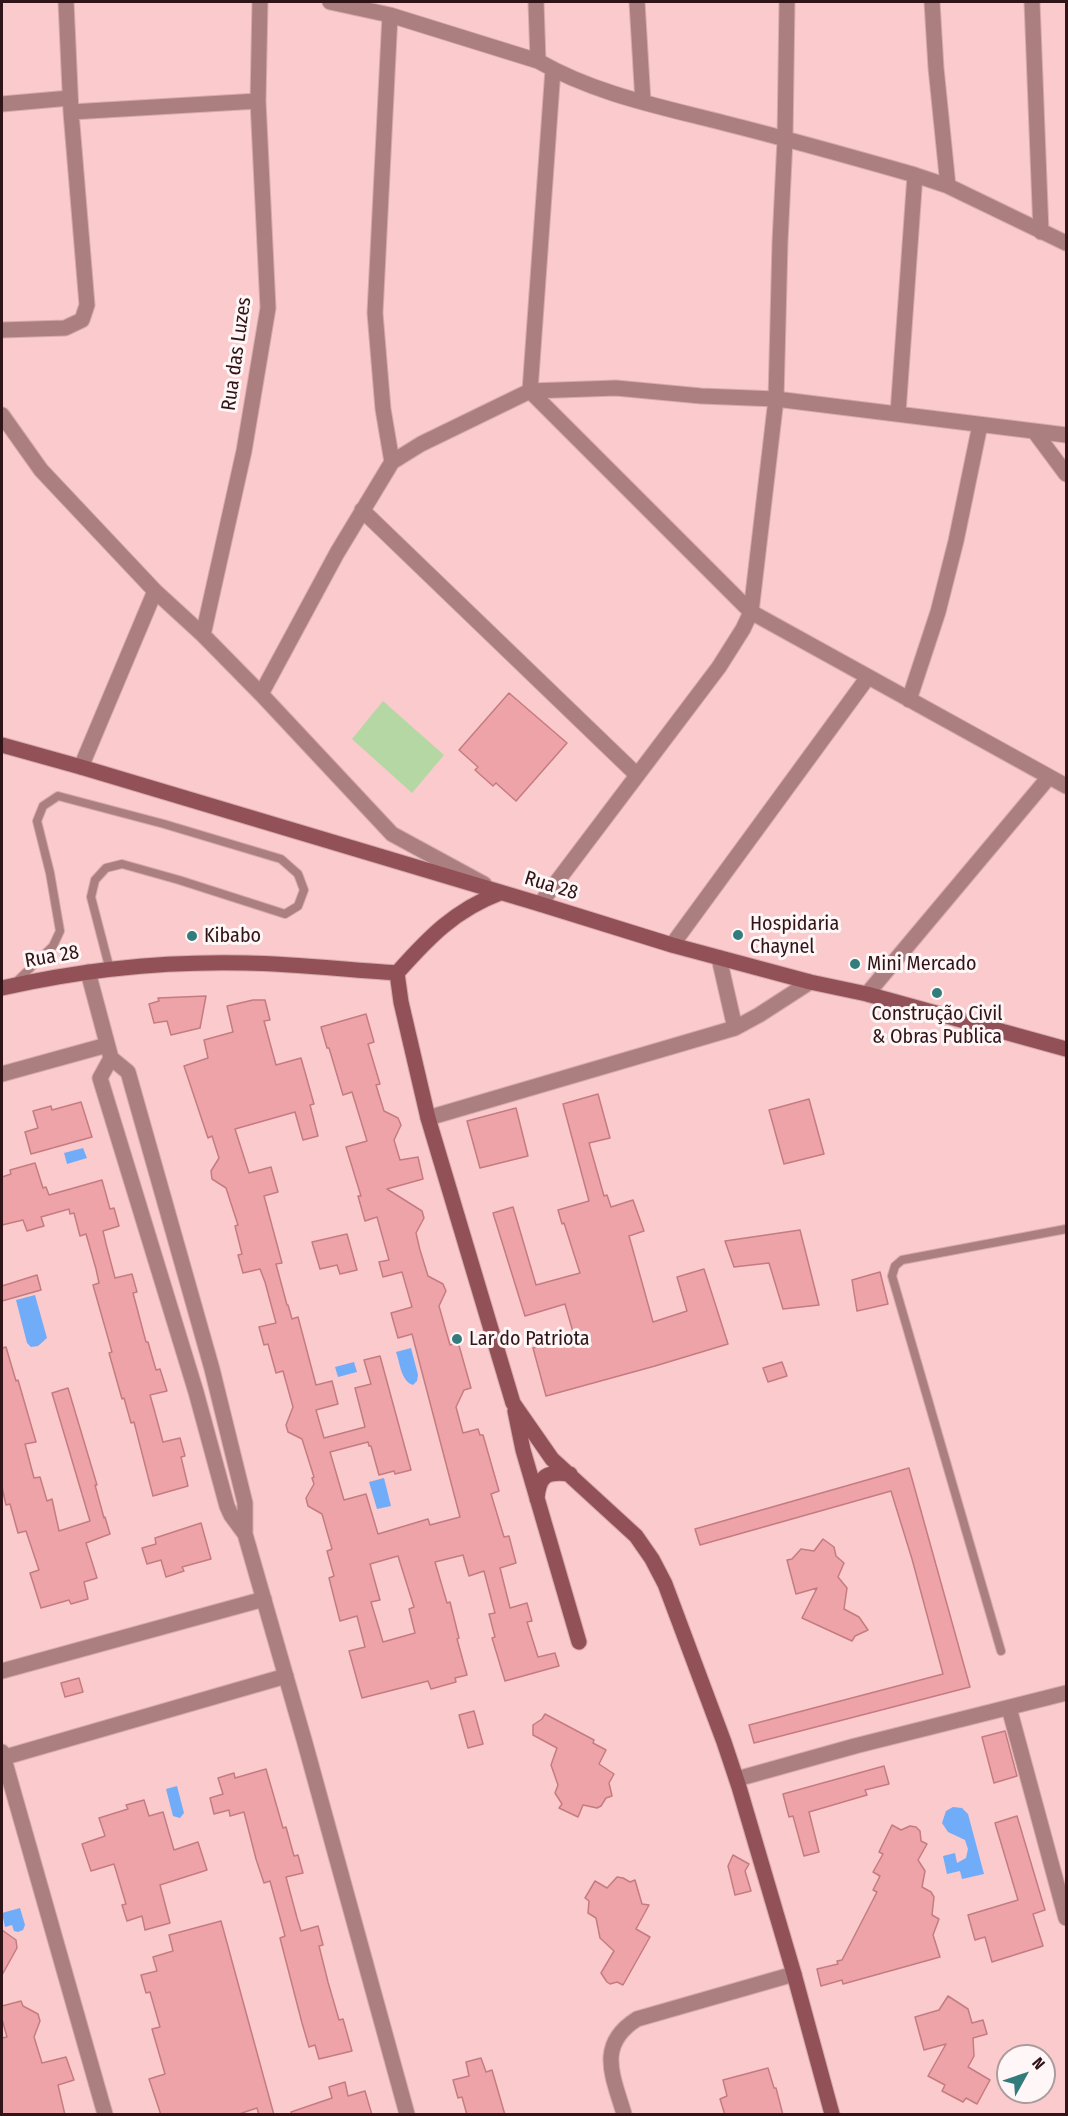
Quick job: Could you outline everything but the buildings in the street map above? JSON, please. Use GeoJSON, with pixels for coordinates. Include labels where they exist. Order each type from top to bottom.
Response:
{"type":"FeatureCollection","features":[{"type":"Feature","properties":{"kind":"street"},"geometry":{"type":"LineString","coordinates":[[2,330],[65,328],[82,320],[87,305],[70,105],[66,2]]}},
{"type":"Feature","properties":{"kind":"street","name":"Rua das Luzes"},"geometry":{"type":"LineString","coordinates":[[203,635],[244,451],[268,308],[258,101],[260,2]]}},
{"type":"Feature","properties":{"kind":"street"},"geometry":{"type":"LineString","coordinates":[[330,2],[390,15],[538,61],[594,87],[643,102],[915,175],[948,186],[1066,243]]}},
{"type":"Feature","properties":{"kind":"street"},"geometry":{"type":"LineString","coordinates":[[536,2],[538,61]]}},
{"type":"Feature","properties":{"kind":"street"},"geometry":{"type":"LineString","coordinates":[[637,2],[643,102]]}},
{"type":"Feature","properties":{"kind":"street"},"geometry":{"type":"LineString","coordinates":[[540,904],[719,667],[751,612],[776,399],[787,2]]}},
{"type":"Feature","properties":{"kind":"street"},"geometry":{"type":"LineString","coordinates":[[932,2],[948,186]]}},
{"type":"Feature","properties":{"kind":"street"},"geometry":{"type":"LineString","coordinates":[[1032,2],[1041,232]]}},
{"type":"Feature","properties":{"kind":"street"},"geometry":{"type":"LineString","coordinates":[[390,15],[375,313],[383,409],[392,462]]}},
{"type":"Feature","properties":{"kind":"street"},"geometry":{"type":"LineString","coordinates":[[553,69],[530,390],[751,612],[1066,786]]}},
{"type":"Feature","properties":{"kind":"street"},"geometry":{"type":"LineString","coordinates":[[2,104],[258,101]]}},
{"type":"Feature","properties":{"kind":"street"},"geometry":{"type":"LineString","coordinates":[[898,413],[915,175]]}},
{"type":"Feature","properties":{"kind":"street"},"geometry":{"type":"LineString","coordinates":[[261,694],[362,510],[392,462],[421,444],[530,390],[616,388],[701,396],[776,399],[1066,435]]}},
{"type":"Feature","properties":{"kind":"street"},"geometry":{"type":"LineString","coordinates":[[2,415],[41,470],[155,591],[203,635],[261,694],[392,834],[500,893]]}},
{"type":"Feature","properties":{"kind":"street"},"geometry":{"type":"LineString","coordinates":[[909,700],[938,612],[956,541],[980,425]]}},
{"type":"Feature","properties":{"kind":"street"},"geometry":{"type":"LineString","coordinates":[[1034,431],[1066,474]]}},
{"type":"Feature","properties":{"kind":"street"},"geometry":{"type":"LineString","coordinates":[[362,510],[637,775]]}},
{"type":"Feature","properties":{"kind":"street"},"geometry":{"type":"LineString","coordinates":[[81,767],[155,591]]}},
{"type":"Feature","properties":{"kind":"street"},"geometry":{"type":"LineString","coordinates":[[672,945],[868,677]]}},
{"type":"Feature","properties":{"kind":"street"},"geometry":{"type":"LineString","coordinates":[[2,745],[500,893]]}},
{"type":"Feature","properties":{"kind":"street"},"geometry":{"type":"LineString","coordinates":[[867,994],[1049,777]]}},
{"type":"Feature","properties":{"kind":"street","name":"Rua 28"},"geometry":{"type":"LineString","coordinates":[[7,987],[88,972],[188,964],[247,963],[397,973],[428,938],[443,925],[463,911],[500,893],[719,958],[810,982],[867,994],[1066,1048]]}},
{"type":"Feature","properties":{"kind":"street"},"geometry":{"type":"LineString","coordinates":[[719,958],[735,1028]]}},
{"type":"Feature","properties":{"kind":"street"},"geometry":{"type":"LineString","coordinates":[[88,972],[109,1051],[128,1072],[209,1358],[245,1503],[245,1534],[407,2115]]}},
{"type":"Feature","properties":{"kind":"street"},"geometry":{"type":"LineString","coordinates":[[397,973],[428,1118],[513,1402],[523,1450],[579,1642]]}},
{"type":"Feature","properties":{"kind":"street"},"geometry":{"type":"LineString","coordinates":[[428,1118],[735,1028],[759,1016],[810,982]]}},
{"type":"Feature","properties":{"kind":"street"},"geometry":{"type":"LineString","coordinates":[[2,1074],[109,1051]]}},
{"type":"Feature","properties":{"kind":"street"},"geometry":{"type":"LineString","coordinates":[[109,1051],[100,1078],[193,1381],[227,1506],[245,1534]]}},
{"type":"Feature","properties":{"kind":"street"},"geometry":{"type":"LineString","coordinates":[[513,1402],[552,1459],[636,1536],[652,1559],[669,1595],[736,1779],[794,1974],[832,2115]]}},
{"type":"Feature","properties":{"kind":"street"},"geometry":{"type":"LineString","coordinates":[[537,1499],[538,1485],[546,1476],[554,1472],[570,1474]]}},
{"type":"Feature","properties":{"kind":"street"},"geometry":{"type":"LineString","coordinates":[[2,1671],[264,1599]]}},
{"type":"Feature","properties":{"kind":"street"},"geometry":{"type":"LineString","coordinates":[[105,2115],[2,1756],[286,1676]]}},
{"type":"Feature","properties":{"kind":"street"},"geometry":{"type":"LineString","coordinates":[[736,1779],[855,1746],[1066,1693]]}},
{"type":"Feature","properties":{"kind":"street"},"geometry":{"type":"LineString","coordinates":[[1009,1708],[1066,1918]]}},
{"type":"Feature","properties":{"kind":"street"},"geometry":{"type":"LineString","coordinates":[[624,2115],[615,2086],[610,2055],[612,2045],[623,2028],[637,2019],[794,1974]]}},
{"type":"Feature","properties":{"kind":"lane"},"geometry":{"type":"LineString","coordinates":[[7,987],[53,946],[60,932],[50,873],[37,821],[43,806],[58,796],[164,824],[281,859],[298,874],[304,890],[298,906],[285,914],[122,864],[106,868],[95,880],[91,897],[110,970]]}},
{"type":"Feature","properties":{"kind":"lane"},"geometry":{"type":"LineString","coordinates":[[1001,1651],[892,1276],[896,1266],[902,1260],[1066,1229]]}},
{"type":"Feature","properties":{"kind":"green space"},"geometry":{"type":"Polygon","coordinates":[[[383,701],[444,755],[412,793],[352,739],[383,701]]]}},
{"type":"Feature","properties":{"kind":"water"},"geometry":{"type":"Polygon","coordinates":[[[83,1148],[87,1158],[67,1164],[64,1153],[83,1148]]]}},
{"type":"Feature","properties":{"kind":"water"},"geometry":{"type":"Polygon","coordinates":[[[35,1295],[47,1338],[38,1346],[31,1347],[27,1343],[16,1300],[35,1295]]]}},
{"type":"Feature","properties":{"kind":"water"},"geometry":{"type":"Polygon","coordinates":[[[411,1348],[418,1375],[413,1385],[403,1376],[396,1352],[411,1348]]]}},
{"type":"Feature","properties":{"kind":"water"},"geometry":{"type":"Polygon","coordinates":[[[354,1362],[357,1372],[338,1377],[335,1367],[354,1362]]]}},
{"type":"Feature","properties":{"kind":"water"},"geometry":{"type":"Polygon","coordinates":[[[384,1478],[391,1506],[377,1509],[369,1482],[384,1478]]]}},
{"type":"Feature","properties":{"kind":"water"},"geometry":{"type":"Polygon","coordinates":[[[177,1786],[184,1813],[180,1818],[173,1816],[166,1789],[177,1786]]]}},
{"type":"Feature","properties":{"kind":"water"},"geometry":{"type":"Polygon","coordinates":[[[953,1807],[962,1808],[968,1814],[984,1874],[962,1879],[960,1871],[947,1874],[943,1856],[955,1853],[957,1863],[966,1858],[968,1849],[965,1840],[948,1832],[942,1823],[946,1811],[953,1807]]]}},
{"type":"Feature","properties":{"kind":"water"},"geometry":{"type":"Polygon","coordinates":[[[20,1908],[25,1925],[23,1930],[14,1931],[12,1925],[5,1927],[2,1913],[20,1908]]]}},
{"type":"Feature","properties":{"kind":"place","name":"Hospidaria Chaynel"},"geometry":{"type":"Point","coordinates":[738,935]}},
{"type":"Feature","properties":{"kind":"place","name":"Kibabo"},"geometry":{"type":"Point","coordinates":[192,936]}},
{"type":"Feature","properties":{"kind":"place","name":"Mini Mercado"},"geometry":{"type":"Point","coordinates":[855,964]}},
{"type":"Feature","properties":{"kind":"place","name":"Construção Civil & Obras Publica"},"geometry":{"type":"Point","coordinates":[937,993]}},
{"type":"Feature","properties":{"kind":"place","name":"Lar do Patriota"},"geometry":{"type":"Point","coordinates":[457,1339]}}]}
